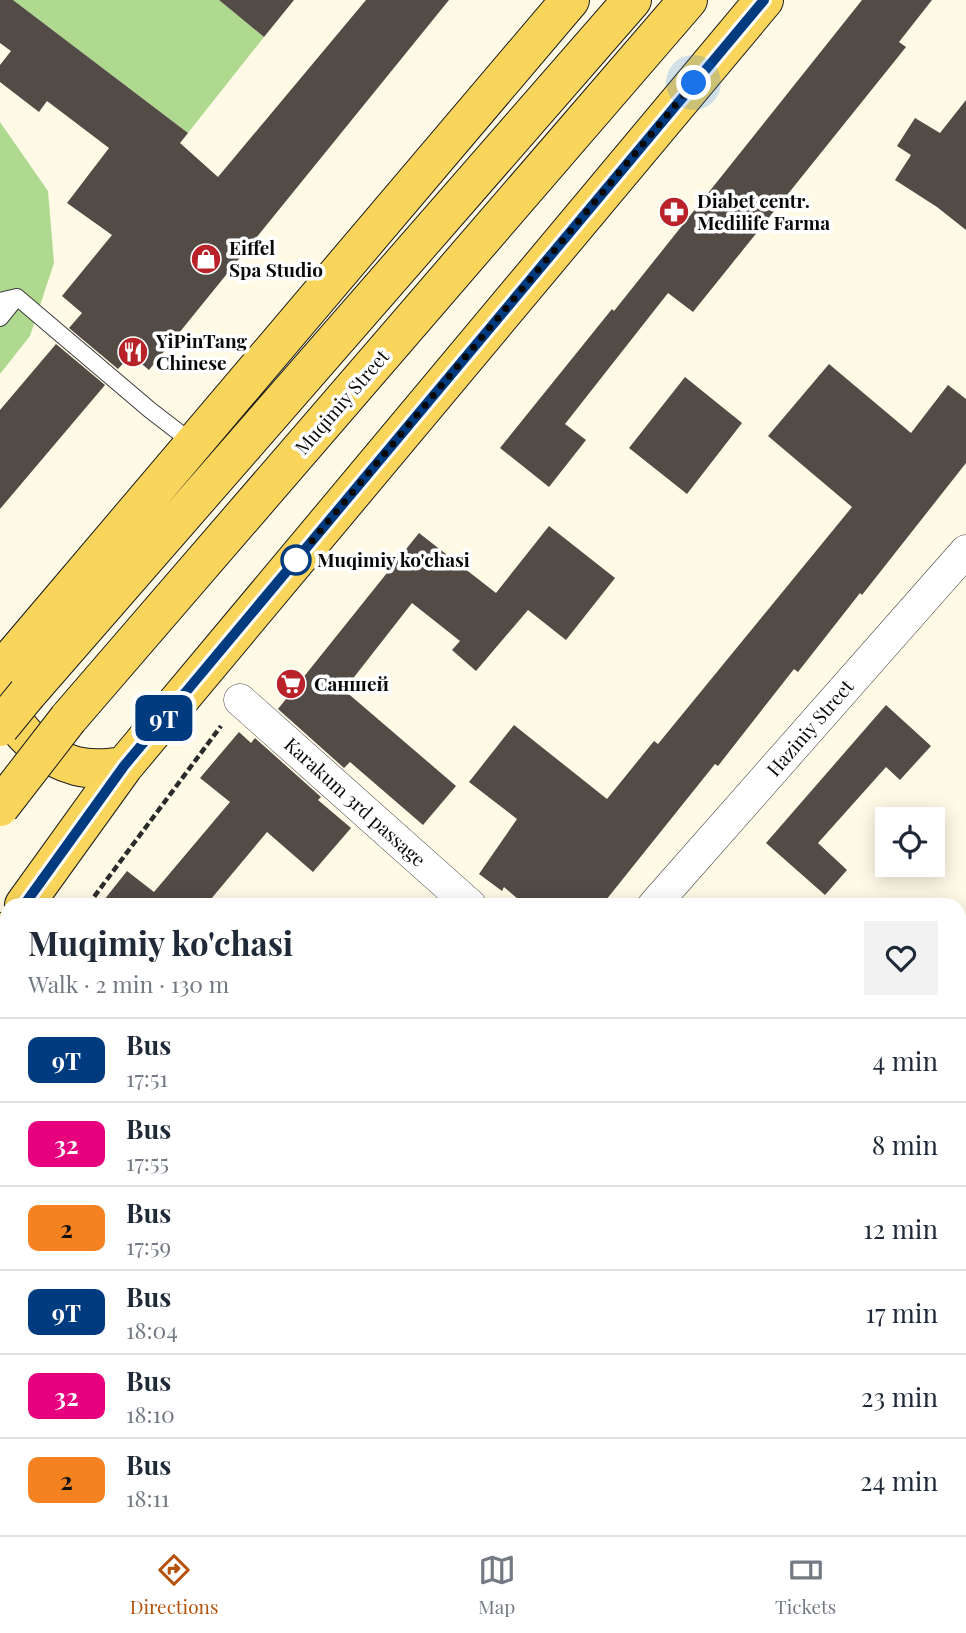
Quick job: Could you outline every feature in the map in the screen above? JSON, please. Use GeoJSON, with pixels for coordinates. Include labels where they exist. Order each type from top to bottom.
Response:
{"type":"FeatureCollection","features":[{"type":"Feature","properties":{"kind":"main road"},"geometry":{"type":"LineString","coordinates":[[124,766],[78,766],[57,759],[39,748],[9,711],[2,690],[1,671],[570,0]]}},
{"type":"Feature","properties":{"kind":"main road","name":"Muqimiy Street"},"geometry":{"type":"LineString","coordinates":[[0,807],[68,719],[688,0]]}},
{"type":"Feature","properties":{"kind":"main road"},"geometry":{"type":"LineString","coordinates":[[29,898],[124,766],[764,0]]}},
{"type":"Feature","properties":{"kind":"main road"},"geometry":{"type":"LineString","coordinates":[[0,727],[628,4]]}},
{"type":"Feature","properties":{"kind":"street","name":"Haziniy Street"},"geometry":{"type":"LineString","coordinates":[[660,898],[966,551]]}},
{"type":"Feature","properties":{"kind":"street","name":"Karakum 3rd passage"},"geometry":{"type":"LineString","coordinates":[[240,700],[462,898]]}},
{"type":"Feature","properties":{"kind":"lane"},"geometry":{"type":"LineString","coordinates":[[17,297],[194,444]]}},
{"type":"Feature","properties":{"kind":"lane"},"geometry":{"type":"LineString","coordinates":[[0,301],[17,297]]}},
{"type":"Feature","properties":{"kind":"lane"},"geometry":{"type":"LineString","coordinates":[[0,318],[17,297]]}},
{"type":"Feature","properties":{"kind":"path"},"geometry":{"type":"LineString","coordinates":[[93,898],[240,700]]}},
{"type":"Feature","properties":{"kind":"green space"},"geometry":{"type":"Polygon","coordinates":[[[13,0],[219,0],[264,37],[188,133],[13,0]]]}},
{"type":"Feature","properties":{"kind":"green space"},"geometry":{"type":"Polygon","coordinates":[[[0,122],[48,191],[54,263],[30,336],[0,374],[0,122]]]}},
{"type":"Feature","properties":{"kind":"building"},"geometry":{"type":"Polygon","coordinates":[[[0,0],[13,0],[188,133],[180,143],[218,177],[366,0],[449,0],[149,370],[131,355],[118,369],[69,328],[82,313],[62,296],[112,235],[67,203],[109,148],[47,101],[39,112],[0,82],[0,65],[11,51],[0,43],[0,0]]]}},
{"type":"Feature","properties":{"kind":"building"},"geometry":{"type":"Polygon","coordinates":[[[219,0],[294,0],[264,37],[219,0]]]}},
{"type":"Feature","properties":{"kind":"building"},"geometry":{"type":"Polygon","coordinates":[[[862,0],[932,0],[899,42],[906,47],[693,312],[668,293],[565,424],[586,440],[549,487],[500,448],[612,309],[614,311],[862,0]]]}},
{"type":"Feature","properties":{"kind":"building"},"geometry":{"type":"Polygon","coordinates":[[[966,100],[966,230],[937,207],[895,180],[911,155],[897,146],[915,118],[940,133],[966,100]]]}},
{"type":"Feature","properties":{"kind":"building"},"geometry":{"type":"Polygon","coordinates":[[[56,344],[105,385],[0,509],[0,410],[56,344]]]}},
{"type":"Feature","properties":{"kind":"building"},"geometry":{"type":"Polygon","coordinates":[[[829,364],[911,433],[948,385],[966,399],[966,463],[862,595],[860,593],[798,672],[794,669],[718,766],[715,764],[608,898],[517,898],[504,887],[502,891],[479,874],[517,819],[469,782],[514,725],[607,799],[654,741],[658,744],[852,507],[768,436],[829,364]]]}},
{"type":"Feature","properties":{"kind":"building"},"geometry":{"type":"Polygon","coordinates":[[[685,377],[742,423],[687,494],[629,448],[685,377]]]}},
{"type":"Feature","properties":{"kind":"building"},"geometry":{"type":"Polygon","coordinates":[[[549,526],[615,578],[566,640],[528,610],[476,671],[452,650],[460,641],[412,603],[344,690],[456,786],[423,825],[350,762],[344,768],[278,709],[419,533],[496,593],[549,526]]]}},
{"type":"Feature","properties":{"kind":"building"},"geometry":{"type":"Polygon","coordinates":[[[886,705],[931,746],[900,780],[886,767],[818,843],[847,870],[825,895],[766,843],[886,705]]]}},
{"type":"Feature","properties":{"kind":"building"},"geometry":{"type":"Polygon","coordinates":[[[239,732],[251,743],[255,738],[321,797],[318,800],[351,828],[313,872],[267,832],[212,898],[106,898],[127,871],[154,892],[230,802],[200,778],[239,732]]]}},
{"type":"Feature","properties":{"kind":"bus line","name":"9Т"},"geometry":{"type":"LineString","coordinates":[[29,898],[124,766],[764,0]]}},
{"type":"Feature","properties":{"kind":"place","name":"Diabet centr. Medilife Farma"},"geometry":{"type":"Point","coordinates":[674,212]}},
{"type":"Feature","properties":{"kind":"place","name":"Eiffel Spa Studio"},"geometry":{"type":"Point","coordinates":[206,259]}},
{"type":"Feature","properties":{"kind":"place","name":"YiPinTang Chinese"},"geometry":{"type":"Point","coordinates":[133,352]}},
{"type":"Feature","properties":{"kind":"place","name":"Muqimiy ko'chasi"},"geometry":{"type":"Point","coordinates":[296,560]}},
{"type":"Feature","properties":{"kind":"place","name":"Саншей"},"geometry":{"type":"Point","coordinates":[291,684]}},
{"type":"Feature","properties":{"kind":"route"},"geometry":{"type":"LineString","coordinates":[[296,560],[694,83]]}}]}
